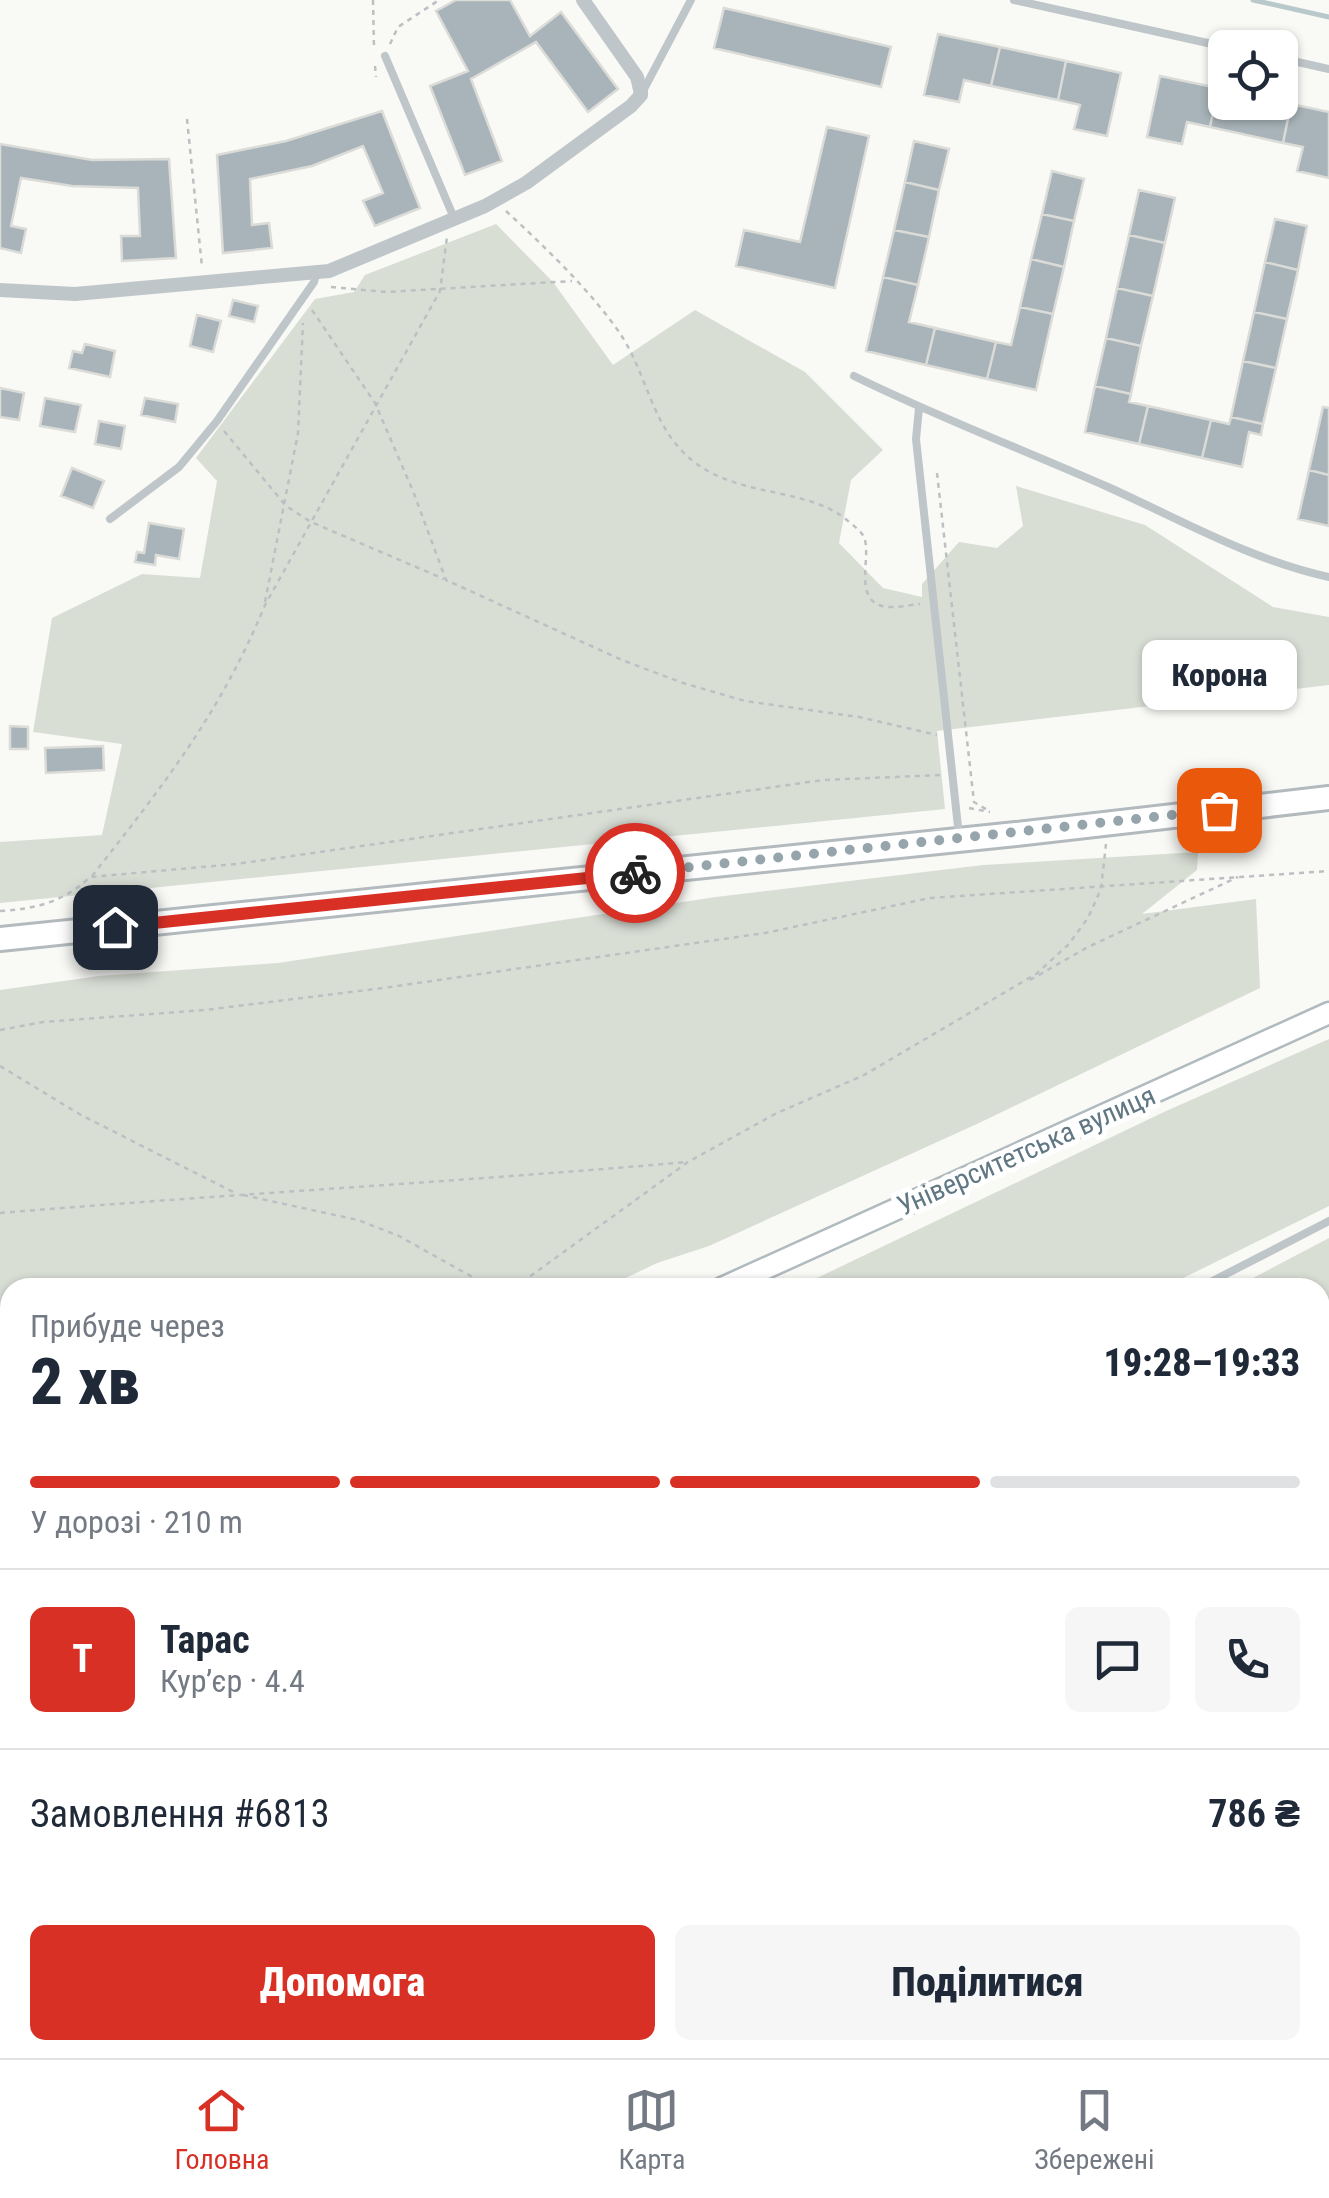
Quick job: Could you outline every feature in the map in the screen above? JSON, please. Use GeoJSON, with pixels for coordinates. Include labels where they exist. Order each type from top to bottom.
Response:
{"type":"FeatureCollection","features":[{"type":"Feature","properties":{"kind":"main road"},"geometry":{"type":"LineString","coordinates":[[0,939],[1329,798]]}},
{"type":"Feature","properties":{"kind":"main road","name":"Університетська вулиця"},"geometry":{"type":"LineString","coordinates":[[744,1278],[1329,1013]]}},
{"type":"Feature","properties":{"kind":"street"},"geometry":{"type":"LineString","coordinates":[[0,290],[75,294],[315,278],[494,200],[559,162],[641,95],[637,77],[583,0]]}},
{"type":"Feature","properties":{"kind":"lane"},"geometry":{"type":"LineString","coordinates":[[641,95],[691,0]]}},
{"type":"Feature","properties":{"kind":"lane"},"geometry":{"type":"LineString","coordinates":[[1014,0],[1208,43]]}},
{"type":"Feature","properties":{"kind":"lane"},"geometry":{"type":"LineString","coordinates":[[385,56],[451,220]]}},
{"type":"Feature","properties":{"kind":"lane"},"geometry":{"type":"LineString","coordinates":[[1298,62],[1329,69]]}},
{"type":"Feature","properties":{"kind":"lane"},"geometry":{"type":"LineString","coordinates":[[110,519],[179,466],[216,421],[315,278]]}},
{"type":"Feature","properties":{"kind":"lane"},"geometry":{"type":"LineString","coordinates":[[854,376],[1281,566],[1329,577]]}},
{"type":"Feature","properties":{"kind":"lane"},"geometry":{"type":"LineString","coordinates":[[919,408],[916,439],[959,840]]}},
{"type":"Feature","properties":{"kind":"lane"},"geometry":{"type":"LineString","coordinates":[[1218,1278],[1329,1221]]}},
{"type":"Feature","properties":{"kind":"path"},"geometry":{"type":"LineString","coordinates":[[373,0],[376,77],[398,27],[440,0]]}},
{"type":"Feature","properties":{"kind":"path"},"geometry":{"type":"LineString","coordinates":[[187,119],[204,283]]}},
{"type":"Feature","properties":{"kind":"path"},"geometry":{"type":"LineString","coordinates":[[494,200],[574,281],[622,337],[660,423],[693,461],[736,484],[838,512],[862,534],[868,549],[865,581],[873,600],[883,607],[934,604]]}},
{"type":"Feature","properties":{"kind":"path"},"geometry":{"type":"LineString","coordinates":[[0,911],[45,906],[74,891],[90,877],[194,742],[244,656],[264,605],[374,403],[440,291],[451,220]]}},
{"type":"Feature","properties":{"kind":"path"},"geometry":{"type":"LineString","coordinates":[[315,278],[360,291],[440,291],[574,281]]}},
{"type":"Feature","properties":{"kind":"path"},"geometry":{"type":"LineString","coordinates":[[303,296],[374,403],[446,580]]}},
{"type":"Feature","properties":{"kind":"path"},"geometry":{"type":"LineString","coordinates":[[264,605],[286,506],[302,390],[303,296]]}},
{"type":"Feature","properties":{"kind":"path"},"geometry":{"type":"LineString","coordinates":[[216,421],[286,506],[311,522],[622,660],[745,701],[894,723],[948,738]]}},
{"type":"Feature","properties":{"kind":"path"},"geometry":{"type":"LineString","coordinates":[[937,473],[974,802],[990,812]]}},
{"type":"Feature","properties":{"kind":"path"},"geometry":{"type":"LineString","coordinates":[[90,877],[236,864],[822,780],[952,774]]}},
{"type":"Feature","properties":{"kind":"path"},"geometry":{"type":"LineString","coordinates":[[1014,990],[1068,945],[1088,918],[1102,889],[1108,822]]}},
{"type":"Feature","properties":{"kind":"path"},"geometry":{"type":"LineString","coordinates":[[0,1030],[43,1022],[205,1010],[382,988],[765,933],[930,898],[1014,890],[1102,889],[1244,874],[1329,870]]}},
{"type":"Feature","properties":{"kind":"path"},"geometry":{"type":"LineString","coordinates":[[528,1278],[688,1162],[776,1114],[864,1075],[1088,947],[1244,874]]}},
{"type":"Feature","properties":{"kind":"path"},"geometry":{"type":"LineString","coordinates":[[0,1066],[81,1115],[236,1194],[298,1205],[372,1225],[474,1278]]}},
{"type":"Feature","properties":{"kind":"path"},"geometry":{"type":"LineString","coordinates":[[0,1212],[497,1179],[688,1162]]}},
{"type":"Feature","properties":{"kind":"shaded area"},"geometry":{"type":"Polygon","coordinates":[[[496,224],[553,282],[613,365],[695,310],[805,372],[883,450],[851,480],[839,543],[883,588],[922,597],[922,584],[959,542],[997,548],[1023,526],[1016,486],[1145,525],[1273,607],[1329,617],[1329,685],[937,731],[945,809],[0,903],[0,842],[102,835],[122,744],[33,732],[52,618],[142,574],[200,578],[217,481],[196,458],[315,299],[354,292],[365,275],[496,224]]]}},
{"type":"Feature","properties":{"kind":"shaded area"},"geometry":{"type":"Polygon","coordinates":[[[1198,852],[1197,870],[1142,914],[1256,899],[1260,988],[979,1123],[709,1246],[626,1278],[0,1278],[0,990],[99,976],[278,963],[716,897],[983,865],[1198,852]]]}},
{"type":"Feature","properties":{"kind":"shaded area"},"geometry":{"type":"Polygon","coordinates":[[[1329,1039],[1329,1206],[1183,1278],[817,1278],[1166,1111],[1329,1039]]]}},
{"type":"Feature","properties":{"kind":"shaded area"},"geometry":{"type":"Polygon","coordinates":[[[1329,1238],[1329,1278],[1253,1278],[1329,1238]]]}},
{"type":"Feature","properties":{"kind":"building"},"geometry":{"type":"Polygon","coordinates":[[[456,0],[510,0],[530,36],[561,12],[618,89],[588,112],[536,42],[471,79],[502,161],[465,175],[430,86],[468,71],[436,11],[456,0]]]}},
{"type":"Feature","properties":{"kind":"building"},"geometry":{"type":"Polygon","coordinates":[[[724,8],[891,47],[881,87],[714,48],[724,8]]]}},
{"type":"Feature","properties":{"kind":"building"},"geometry":{"type":"Polygon","coordinates":[[[938,34],[1000,47],[991,86],[964,80],[959,102],[924,95],[938,34]]]}},
{"type":"Feature","properties":{"kind":"building"},"geometry":{"type":"Polygon","coordinates":[[[1000,47],[1066,61],[1058,100],[991,86],[1000,47]]]}},
{"type":"Feature","properties":{"kind":"building"},"geometry":{"type":"Polygon","coordinates":[[[1066,61],[1121,73],[1107,136],[1074,129],[1080,105],[1058,100],[1066,61]]]}},
{"type":"Feature","properties":{"kind":"building"},"geometry":{"type":"Polygon","coordinates":[[[1160,76],[1208,86],[1210,127],[1187,122],[1182,144],[1147,137],[1160,76]]]}},
{"type":"Feature","properties":{"kind":"building"},"geometry":{"type":"Polygon","coordinates":[[[1298,105],[1329,112],[1329,178],[1297,171],[1303,147],[1283,143],[1288,120],[1298,120],[1298,105]]]}},
{"type":"Feature","properties":{"kind":"building"},"geometry":{"type":"Polygon","coordinates":[[[382,111],[420,208],[375,226],[363,201],[383,193],[363,146],[312,166],[250,179],[252,225],[269,223],[272,248],[223,253],[217,155],[286,141],[382,111]]]}},
{"type":"Feature","properties":{"kind":"building"},"geometry":{"type":"Polygon","coordinates":[[[1211,120],[1288,120],[1283,143],[1210,127],[1211,120]]]}},
{"type":"Feature","properties":{"kind":"building"},"geometry":{"type":"Polygon","coordinates":[[[827,127],[869,136],[835,288],[736,266],[744,230],[800,242],[827,127]]]}},
{"type":"Feature","properties":{"kind":"building"},"geometry":{"type":"Polygon","coordinates":[[[914,141],[949,149],[939,190],[905,182],[914,141]]]}},
{"type":"Feature","properties":{"kind":"building"},"geometry":{"type":"Polygon","coordinates":[[[0,144],[92,160],[169,159],[176,258],[122,261],[121,236],[140,236],[138,188],[72,186],[21,178],[11,226],[26,229],[21,253],[0,248],[0,144]]]}},
{"type":"Feature","properties":{"kind":"building"},"geometry":{"type":"Polygon","coordinates":[[[1052,171],[1084,179],[1074,221],[1042,214],[1052,171]]]}},
{"type":"Feature","properties":{"kind":"building"},"geometry":{"type":"Polygon","coordinates":[[[905,182],[939,190],[929,237],[894,230],[905,182]]]}},
{"type":"Feature","properties":{"kind":"building"},"geometry":{"type":"Polygon","coordinates":[[[1139,190],[1175,198],[1165,243],[1129,235],[1139,190]]]}},
{"type":"Feature","properties":{"kind":"building"},"geometry":{"type":"Polygon","coordinates":[[[1042,214],[1074,221],[1064,267],[1031,259],[1042,214]]]}},
{"type":"Feature","properties":{"kind":"building"},"geometry":{"type":"Polygon","coordinates":[[[1275,219],[1307,226],[1298,270],[1265,262],[1275,219]]]}},
{"type":"Feature","properties":{"kind":"building"},"geometry":{"type":"Polygon","coordinates":[[[894,230],[929,237],[918,285],[883,277],[894,230]]]}},
{"type":"Feature","properties":{"kind":"building"},"geometry":{"type":"Polygon","coordinates":[[[1129,235],[1165,243],[1153,296],[1117,288],[1129,235]]]}},
{"type":"Feature","properties":{"kind":"building"},"geometry":{"type":"Polygon","coordinates":[[[1031,259],[1064,267],[1053,314],[1020,307],[1031,259]]]}},
{"type":"Feature","properties":{"kind":"building"},"geometry":{"type":"Polygon","coordinates":[[[1265,262],[1298,270],[1287,319],[1254,312],[1265,262]]]}},
{"type":"Feature","properties":{"kind":"building"},"geometry":{"type":"Polygon","coordinates":[[[883,277],[918,285],[909,322],[935,328],[926,365],[866,351],[883,277]]]}},
{"type":"Feature","properties":{"kind":"building"},"geometry":{"type":"Polygon","coordinates":[[[1117,288],[1153,296],[1141,346],[1106,338],[1117,288]]]}},
{"type":"Feature","properties":{"kind":"building"},"geometry":{"type":"Polygon","coordinates":[[[233,300],[258,306],[254,322],[229,316],[233,300]]]}},
{"type":"Feature","properties":{"kind":"building"},"geometry":{"type":"Polygon","coordinates":[[[1020,307],[1053,314],[1036,390],[987,379],[996,342],[1011,345],[1020,307]]]}},
{"type":"Feature","properties":{"kind":"building"},"geometry":{"type":"Polygon","coordinates":[[[1254,312],[1287,319],[1276,368],[1243,361],[1254,312]]]}},
{"type":"Feature","properties":{"kind":"building"},"geometry":{"type":"Polygon","coordinates":[[[197,315],[221,321],[213,352],[190,346],[197,315]]]}},
{"type":"Feature","properties":{"kind":"building"},"geometry":{"type":"Polygon","coordinates":[[[935,328],[996,342],[987,379],[926,365],[935,328]]]}},
{"type":"Feature","properties":{"kind":"building"},"geometry":{"type":"Polygon","coordinates":[[[1106,338],[1141,346],[1131,394],[1095,386],[1106,338]]]}},
{"type":"Feature","properties":{"kind":"building"},"geometry":{"type":"Polygon","coordinates":[[[85,344],[115,351],[110,377],[69,368],[73,351],[82,353],[85,344]]]}},
{"type":"Feature","properties":{"kind":"building"},"geometry":{"type":"Polygon","coordinates":[[[1243,361],[1276,368],[1263,424],[1231,417],[1243,361]]]}},
{"type":"Feature","properties":{"kind":"building"},"geometry":{"type":"Polygon","coordinates":[[[1095,386],[1131,394],[1129,402],[1148,406],[1139,444],[1085,432],[1095,386]]]}},
{"type":"Feature","properties":{"kind":"building"},"geometry":{"type":"Polygon","coordinates":[[[0,388],[24,393],[19,420],[0,417],[0,388]]]}},
{"type":"Feature","properties":{"kind":"building"},"geometry":{"type":"Polygon","coordinates":[[[45,398],[81,405],[75,432],[40,426],[45,398]]]}},
{"type":"Feature","properties":{"kind":"building"},"geometry":{"type":"Polygon","coordinates":[[[145,398],[178,404],[175,422],[141,415],[145,398]]]}},
{"type":"Feature","properties":{"kind":"building"},"geometry":{"type":"Polygon","coordinates":[[[1148,406],[1211,420],[1202,458],[1139,444],[1148,406]]]}},
{"type":"Feature","properties":{"kind":"building"},"geometry":{"type":"Polygon","coordinates":[[[1323,407],[1329,408],[1329,475],[1309,470],[1323,407]]]}},
{"type":"Feature","properties":{"kind":"building"},"geometry":{"type":"Polygon","coordinates":[[[1231,417],[1263,424],[1261,435],[1249,432],[1242,467],[1202,458],[1211,420],[1229,424],[1231,417]]]}},
{"type":"Feature","properties":{"kind":"building"},"geometry":{"type":"Polygon","coordinates":[[[99,421],[125,426],[121,449],[95,444],[99,421]]]}},
{"type":"Feature","properties":{"kind":"building"},"geometry":{"type":"Polygon","coordinates":[[[72,468],[104,481],[93,508],[61,496],[72,468]]]}},
{"type":"Feature","properties":{"kind":"building"},"geometry":{"type":"Polygon","coordinates":[[[1309,470],[1329,475],[1329,526],[1298,519],[1309,470]]]}},
{"type":"Feature","properties":{"kind":"building"},"geometry":{"type":"Polygon","coordinates":[[[149,523],[184,529],[179,559],[156,555],[155,565],[135,562],[137,552],[144,553],[149,523]]]}},
{"type":"Feature","properties":{"kind":"building"},"geometry":{"type":"Polygon","coordinates":[[[10,726],[28,727],[28,749],[10,749],[10,726]]]}},
{"type":"Feature","properties":{"kind":"building"},"geometry":{"type":"Polygon","coordinates":[[[103,746],[104,770],[46,773],[45,748],[103,746]]]}},
{"type":"Feature","properties":{"kind":"waterway"},"geometry":{"type":"LineString","coordinates":[[1253,0],[1329,17]]}},
{"type":"Feature","properties":{"kind":"way so far"},"geometry":{"type":"LineString","coordinates":[[635,873],[1219,810]]}},
{"type":"Feature","properties":{"kind":"place","name":"Корона"},"geometry":{"type":"Point","coordinates":[1219,810]}},
{"type":"Feature","properties":{"kind":"route"},"geometry":{"type":"LineString","coordinates":[[115,927],[635,873]]}}]}
